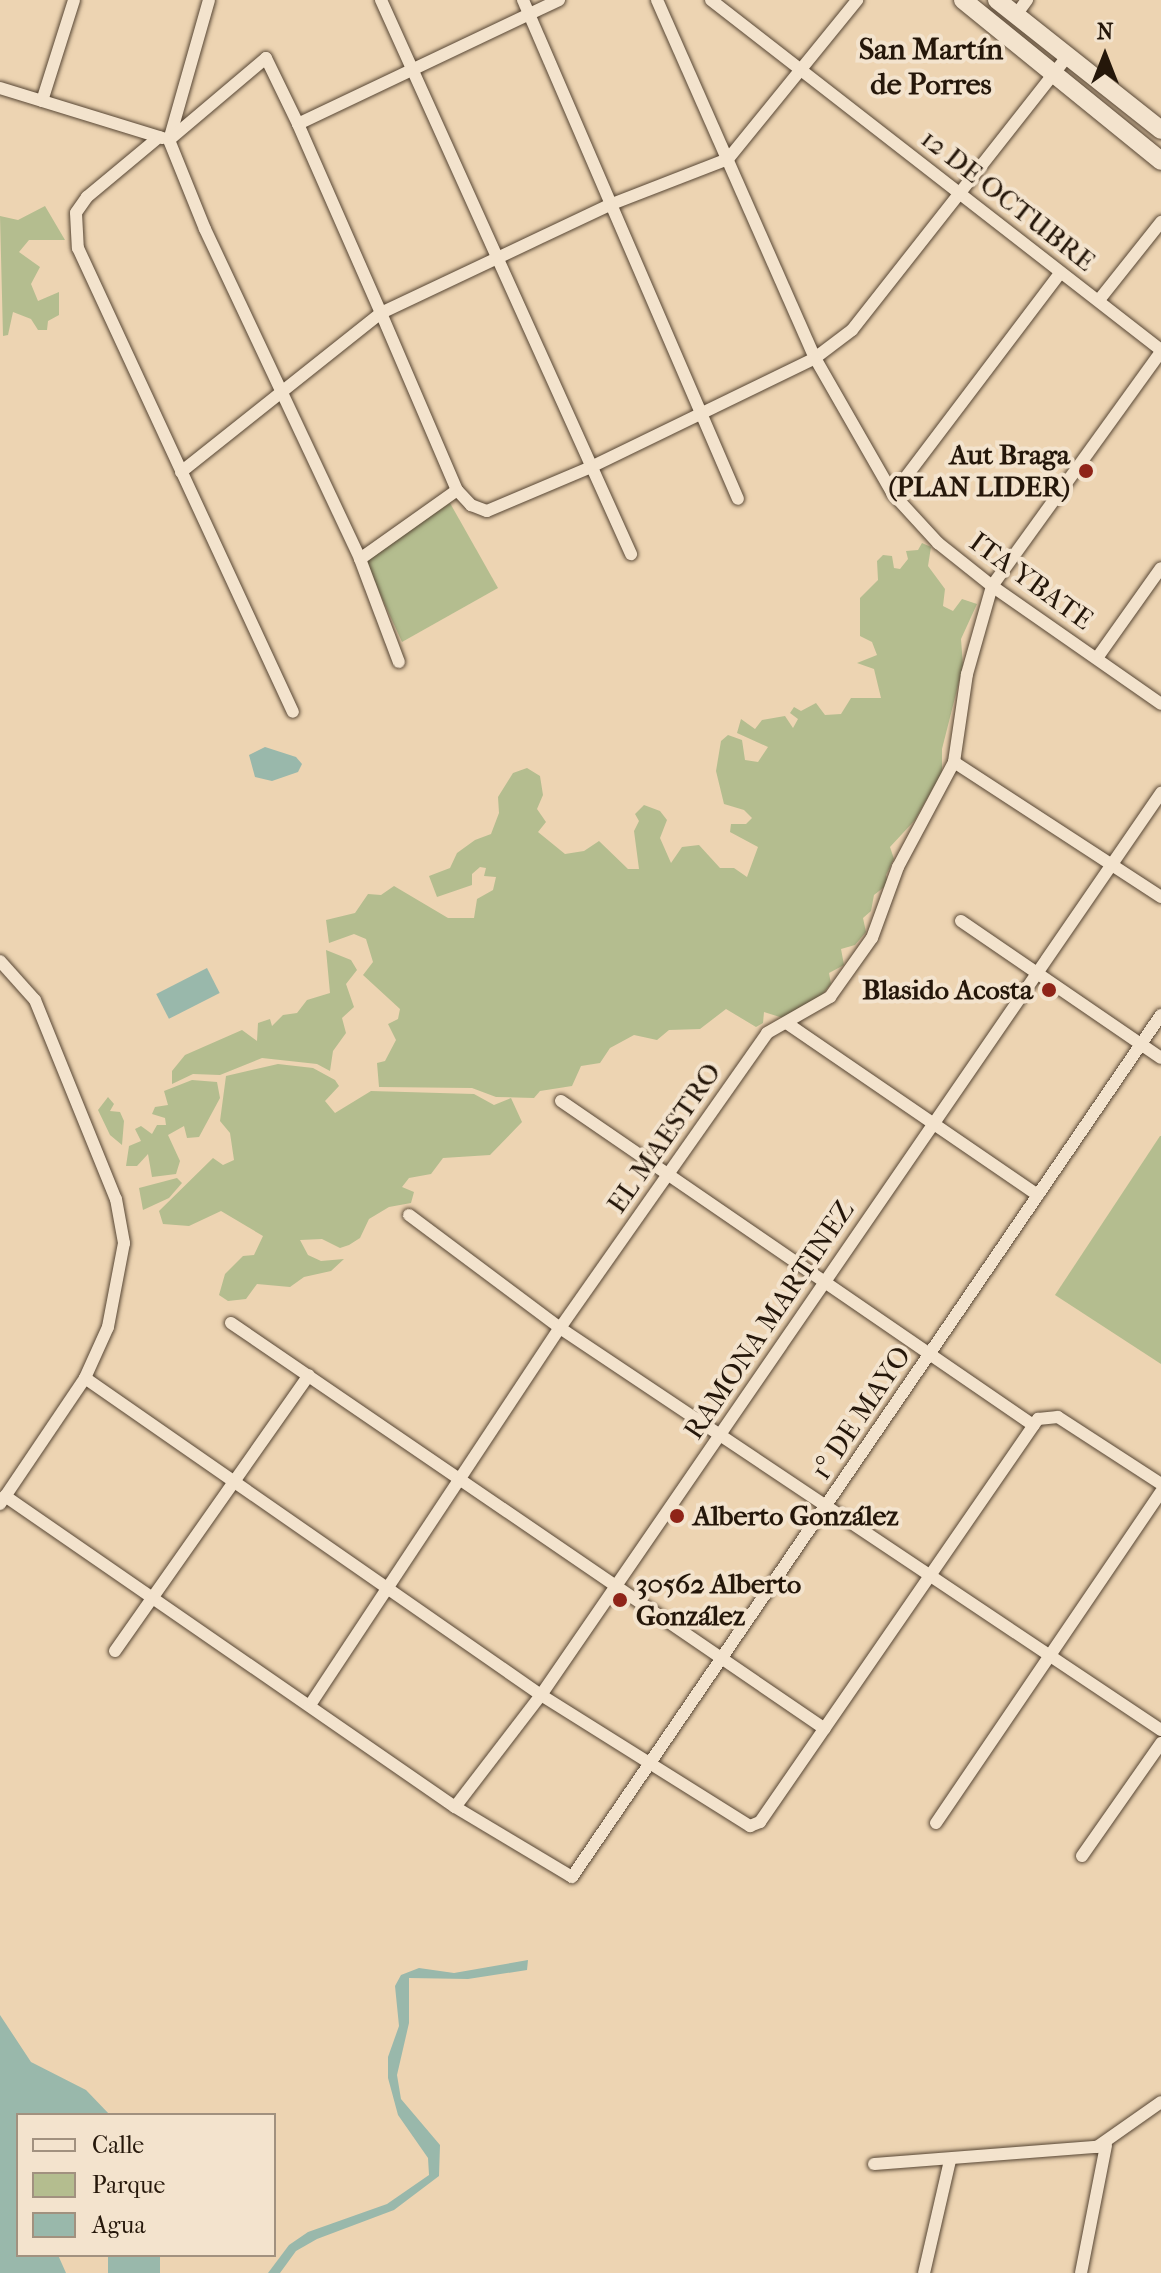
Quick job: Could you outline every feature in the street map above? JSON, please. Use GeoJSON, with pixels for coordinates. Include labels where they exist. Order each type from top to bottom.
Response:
{"type":"FeatureCollection","features":[{"type":"Feature","properties":{"kind":"main road"},"geometry":{"type":"LineString","coordinates":[[963,0],[1161,161]]}},
{"type":"Feature","properties":{"kind":"main road"},"geometry":{"type":"LineString","coordinates":[[997,0],[1022,8],[1067,57],[1161,130]]}},
{"type":"Feature","properties":{"kind":"street"},"geometry":{"type":"LineString","coordinates":[[42,101],[74,0]]}},
{"type":"Feature","properties":{"kind":"street"},"geometry":{"type":"LineString","coordinates":[[209,0],[164,138],[281,395],[360,559],[399,662]]}},
{"type":"Feature","properties":{"kind":"street"},"geometry":{"type":"LineString","coordinates":[[381,0],[631,554]]}},
{"type":"Feature","properties":{"kind":"street"},"geometry":{"type":"LineString","coordinates":[[523,0],[738,499]]}},
{"type":"Feature","properties":{"kind":"street"},"geometry":{"type":"LineString","coordinates":[[298,124],[559,0]]}},
{"type":"Feature","properties":{"kind":"street","name":"ITA YBATE"},"geometry":{"type":"LineString","coordinates":[[657,0],[815,358],[893,494],[938,543],[992,586],[1161,704]]}},
{"type":"Feature","properties":{"kind":"street","name":"12 DE OCTUBRE"},"geometry":{"type":"LineString","coordinates":[[711,0],[1161,351]]}},
{"type":"Feature","properties":{"kind":"street"},"geometry":{"type":"LineString","coordinates":[[181,472],[381,313],[612,204],[728,159],[857,0]]}},
{"type":"Feature","properties":{"kind":"street"},"geometry":{"type":"LineString","coordinates":[[293,712],[78,248],[75,224],[87,197],[266,58],[298,124],[457,490],[471,505],[487,511],[591,467],[815,358],[852,330],[963,194],[1067,57]]}},
{"type":"Feature","properties":{"kind":"street"},"geometry":{"type":"LineString","coordinates":[[0,88],[164,138]]}},
{"type":"Feature","properties":{"kind":"street"},"geometry":{"type":"LineString","coordinates":[[1099,300],[1161,222]]}},
{"type":"Feature","properties":{"kind":"street"},"geometry":{"type":"LineString","coordinates":[[893,494],[1060,273]]}},
{"type":"Feature","properties":{"kind":"street","name":"EL MAESTRO"},"geometry":{"type":"LineString","coordinates":[[310,1705],[385,1587],[560,1328],[767,1033],[788,1024],[830,997],[872,938],[898,867],[954,762],[967,674],[992,586],[1161,351]]}},
{"type":"Feature","properties":{"kind":"street"},"geometry":{"type":"LineString","coordinates":[[360,559],[457,490]]}},
{"type":"Feature","properties":{"kind":"street"},"geometry":{"type":"LineString","coordinates":[[1097,658],[1161,568]]}},
{"type":"Feature","properties":{"kind":"street"},"geometry":{"type":"LineString","coordinates":[[954,762],[1111,868],[1161,897]]}},
{"type":"Feature","properties":{"kind":"street","name":"RAMONA MARTINEZ"},"geometry":{"type":"LineString","coordinates":[[455,1807],[541,1695],[1161,793]]}},
{"type":"Feature","properties":{"kind":"street"},"geometry":{"type":"LineString","coordinates":[[961,921],[1161,1058]]}},
{"type":"Feature","properties":{"kind":"street"},"geometry":{"type":"LineString","coordinates":[[0,961],[35,1000],[122,1220],[121,1278],[85,1378],[3,1500],[152,1597],[455,1807]]}},
{"type":"Feature","properties":{"kind":"street","name":"1° DE MAYO"},"geometry":{"type":"LineString","coordinates":[[455,1807],[572,1877],[1161,1015]]}},
{"type":"Feature","properties":{"kind":"street"},"geometry":{"type":"LineString","coordinates":[[788,1024],[1038,1195]]}},
{"type":"Feature","properties":{"kind":"street"},"geometry":{"type":"LineString","coordinates":[[561,1101],[1033,1425]]}},
{"type":"Feature","properties":{"kind":"street"},"geometry":{"type":"LineString","coordinates":[[409,1215],[560,1328],[1161,1730]]}},
{"type":"Feature","properties":{"kind":"street"},"geometry":{"type":"LineString","coordinates":[[231,1323],[825,1729]]}},
{"type":"Feature","properties":{"kind":"street"},"geometry":{"type":"LineString","coordinates":[[115,1651],[309,1375]]}},
{"type":"Feature","properties":{"kind":"street"},"geometry":{"type":"LineString","coordinates":[[85,1378],[541,1695],[750,1826],[760,1822],[1033,1425],[1044,1415],[1058,1417],[1161,1484]]}},
{"type":"Feature","properties":{"kind":"street"},"geometry":{"type":"LineString","coordinates":[[936,1823],[1047,1653],[1161,1492]]}},
{"type":"Feature","properties":{"kind":"street"},"geometry":{"type":"LineString","coordinates":[[1082,1856],[1161,1743]]}},
{"type":"Feature","properties":{"kind":"street"},"geometry":{"type":"LineString","coordinates":[[874,2164],[1106,2145],[1161,2102]]}},
{"type":"Feature","properties":{"kind":"street"},"geometry":{"type":"LineString","coordinates":[[1081,2273],[1106,2145]]}},
{"type":"Feature","properties":{"kind":"street"},"geometry":{"type":"LineString","coordinates":[[924,2273],[950,2160]]}},
{"type":"Feature","properties":{"kind":"green space"},"geometry":{"type":"Polygon","coordinates":[[[45,206],[65,240],[29,240],[19,252],[40,267],[31,284],[38,301],[59,292],[59,315],[48,321],[47,330],[38,330],[31,319],[13,312],[8,335],[3,336],[0,216],[18,220],[45,206]]]}},
{"type":"Feature","properties":{"kind":"green space"},"geometry":{"type":"Polygon","coordinates":[[[450,503],[498,588],[402,642],[365,561],[450,503]]]}},
{"type":"Feature","properties":{"kind":"green space"},"geometry":{"type":"Polygon","coordinates":[[[922,543],[931,547],[928,566],[945,589],[943,606],[953,611],[962,599],[977,604],[961,639],[963,666],[942,749],[942,772],[915,820],[890,847],[894,859],[886,875],[888,884],[874,895],[871,911],[863,918],[866,932],[855,945],[841,949],[844,965],[829,973],[831,984],[821,996],[783,1018],[764,1012],[763,1023],[756,1027],[726,1009],[700,1029],[669,1030],[657,1040],[634,1035],[610,1048],[600,1063],[581,1066],[572,1086],[540,1091],[534,1098],[496,1097],[472,1088],[379,1087],[377,1063],[385,1061],[396,1040],[388,1024],[398,1019],[400,1009],[363,975],[373,962],[366,939],[354,934],[329,943],[326,920],[355,913],[368,894],[381,895],[394,886],[448,918],[474,918],[477,899],[493,890],[496,877],[484,876],[486,868],[480,867],[472,874],[472,885],[437,897],[429,876],[450,868],[457,853],[475,840],[491,834],[499,813],[498,797],[513,773],[527,768],[540,776],[543,795],[537,809],[546,822],[538,832],[565,854],[584,851],[599,841],[628,869],[639,869],[634,831],[639,821],[635,814],[644,805],[660,811],[667,820],[660,838],[671,863],[682,847],[699,845],[720,868],[734,868],[747,877],[758,847],[730,832],[731,824],[746,824],[752,818],[744,810],[724,804],[716,771],[721,741],[728,735],[742,740],[745,760],[758,762],[768,747],[737,733],[741,719],[755,729],[762,720],[785,716],[793,728],[798,719],[790,713],[794,707],[801,711],[816,703],[825,715],[841,714],[851,698],[881,698],[874,669],[857,663],[877,655],[872,642],[860,636],[860,598],[878,580],[877,561],[883,555],[892,556],[894,568],[900,569],[908,559],[906,551],[918,550],[922,543]]]}},
{"type":"Feature","properties":{"kind":"green space"},"geometry":{"type":"Polygon","coordinates":[[[326,950],[351,960],[357,970],[346,984],[354,1007],[342,1018],[346,1033],[333,1051],[330,1071],[317,1064],[262,1058],[220,1075],[193,1074],[172,1084],[172,1071],[185,1055],[242,1030],[257,1041],[258,1023],[270,1019],[272,1026],[283,1015],[297,1013],[307,1000],[330,993],[326,950]]]}},
{"type":"Feature","properties":{"kind":"green space"},"geometry":{"type":"Polygon","coordinates":[[[278,1064],[313,1068],[335,1080],[339,1086],[325,1101],[335,1113],[371,1091],[474,1094],[494,1105],[511,1098],[522,1122],[490,1155],[443,1158],[431,1174],[409,1178],[402,1187],[414,1192],[411,1203],[389,1207],[369,1219],[360,1238],[349,1245],[340,1248],[322,1239],[300,1240],[308,1255],[321,1261],[344,1259],[331,1271],[304,1277],[290,1287],[257,1284],[246,1299],[228,1301],[219,1295],[225,1274],[243,1256],[254,1255],[263,1236],[221,1211],[189,1226],[163,1224],[159,1211],[213,1158],[223,1165],[234,1160],[230,1133],[220,1121],[226,1076],[278,1064]]]}},
{"type":"Feature","properties":{"kind":"green space"},"geometry":{"type":"Polygon","coordinates":[[[192,1080],[217,1082],[220,1098],[199,1137],[187,1138],[184,1126],[168,1135],[180,1161],[176,1174],[152,1177],[148,1154],[137,1166],[126,1166],[129,1146],[141,1141],[135,1129],[141,1126],[152,1134],[157,1125],[166,1125],[165,1118],[152,1114],[155,1107],[168,1105],[164,1091],[192,1080]]]}},
{"type":"Feature","properties":{"kind":"green space"},"geometry":{"type":"Polygon","coordinates":[[[108,1097],[114,1104],[110,1111],[120,1112],[124,1121],[122,1145],[110,1135],[98,1110],[108,1097]]]}},
{"type":"Feature","properties":{"kind":"green space"},"geometry":{"type":"Polygon","coordinates":[[[1161,1136],[1161,1364],[1055,1295],[1161,1136]]]}},
{"type":"Feature","properties":{"kind":"green space"},"geometry":{"type":"Polygon","coordinates":[[[177,1178],[182,1183],[169,1198],[143,1210],[139,1188],[177,1178]]]}},
{"type":"Feature","properties":{"kind":"water"},"geometry":{"type":"Polygon","coordinates":[[[265,747],[296,757],[302,764],[298,772],[272,781],[255,777],[249,755],[265,747]]]}},
{"type":"Feature","properties":{"kind":"water"},"geometry":{"type":"Polygon","coordinates":[[[207,968],[220,993],[169,1019],[156,994],[207,968]]]}},
{"type":"Feature","properties":{"kind":"water"},"geometry":{"type":"Polygon","coordinates":[[[528,1960],[527,1970],[468,1979],[409,1978],[409,2023],[397,2075],[401,2099],[440,2145],[439,2176],[394,2210],[317,2239],[296,2251],[280,2273],[268,2273],[289,2245],[308,2232],[387,2204],[429,2175],[428,2158],[398,2115],[388,2078],[388,2057],[399,2026],[395,1986],[401,1975],[419,1968],[454,1973],[528,1960]]]}},
{"type":"Feature","properties":{"kind":"water"},"geometry":{"type":"Polygon","coordinates":[[[0,2015],[31,2062],[86,2090],[108,2113],[16,2113],[16,2257],[59,2257],[66,2273],[0,2273],[0,2015]]]}},
{"type":"Feature","properties":{"kind":"water"},"geometry":{"type":"Polygon","coordinates":[[[108,2257],[160,2257],[160,2273],[108,2273],[108,2257]]]}},
{"type":"Feature","properties":{"kind":"place","name":"Aut Braga (PLAN LIDER)"},"geometry":{"type":"Point","coordinates":[1086,471]}},
{"type":"Feature","properties":{"kind":"place","name":"Blasido Acosta"},"geometry":{"type":"Point","coordinates":[1049,990]}},
{"type":"Feature","properties":{"kind":"place","name":"Alberto González"},"geometry":{"type":"Point","coordinates":[677,1516]}},
{"type":"Feature","properties":{"kind":"place","name":"30562 Alberto González"},"geometry":{"type":"Point","coordinates":[620,1600]}},
{"type":"Feature","properties":{"kind":"district","name":"San Martín de Porres"},"geometry":{"type":"Point","coordinates":[931,67]}}]}
